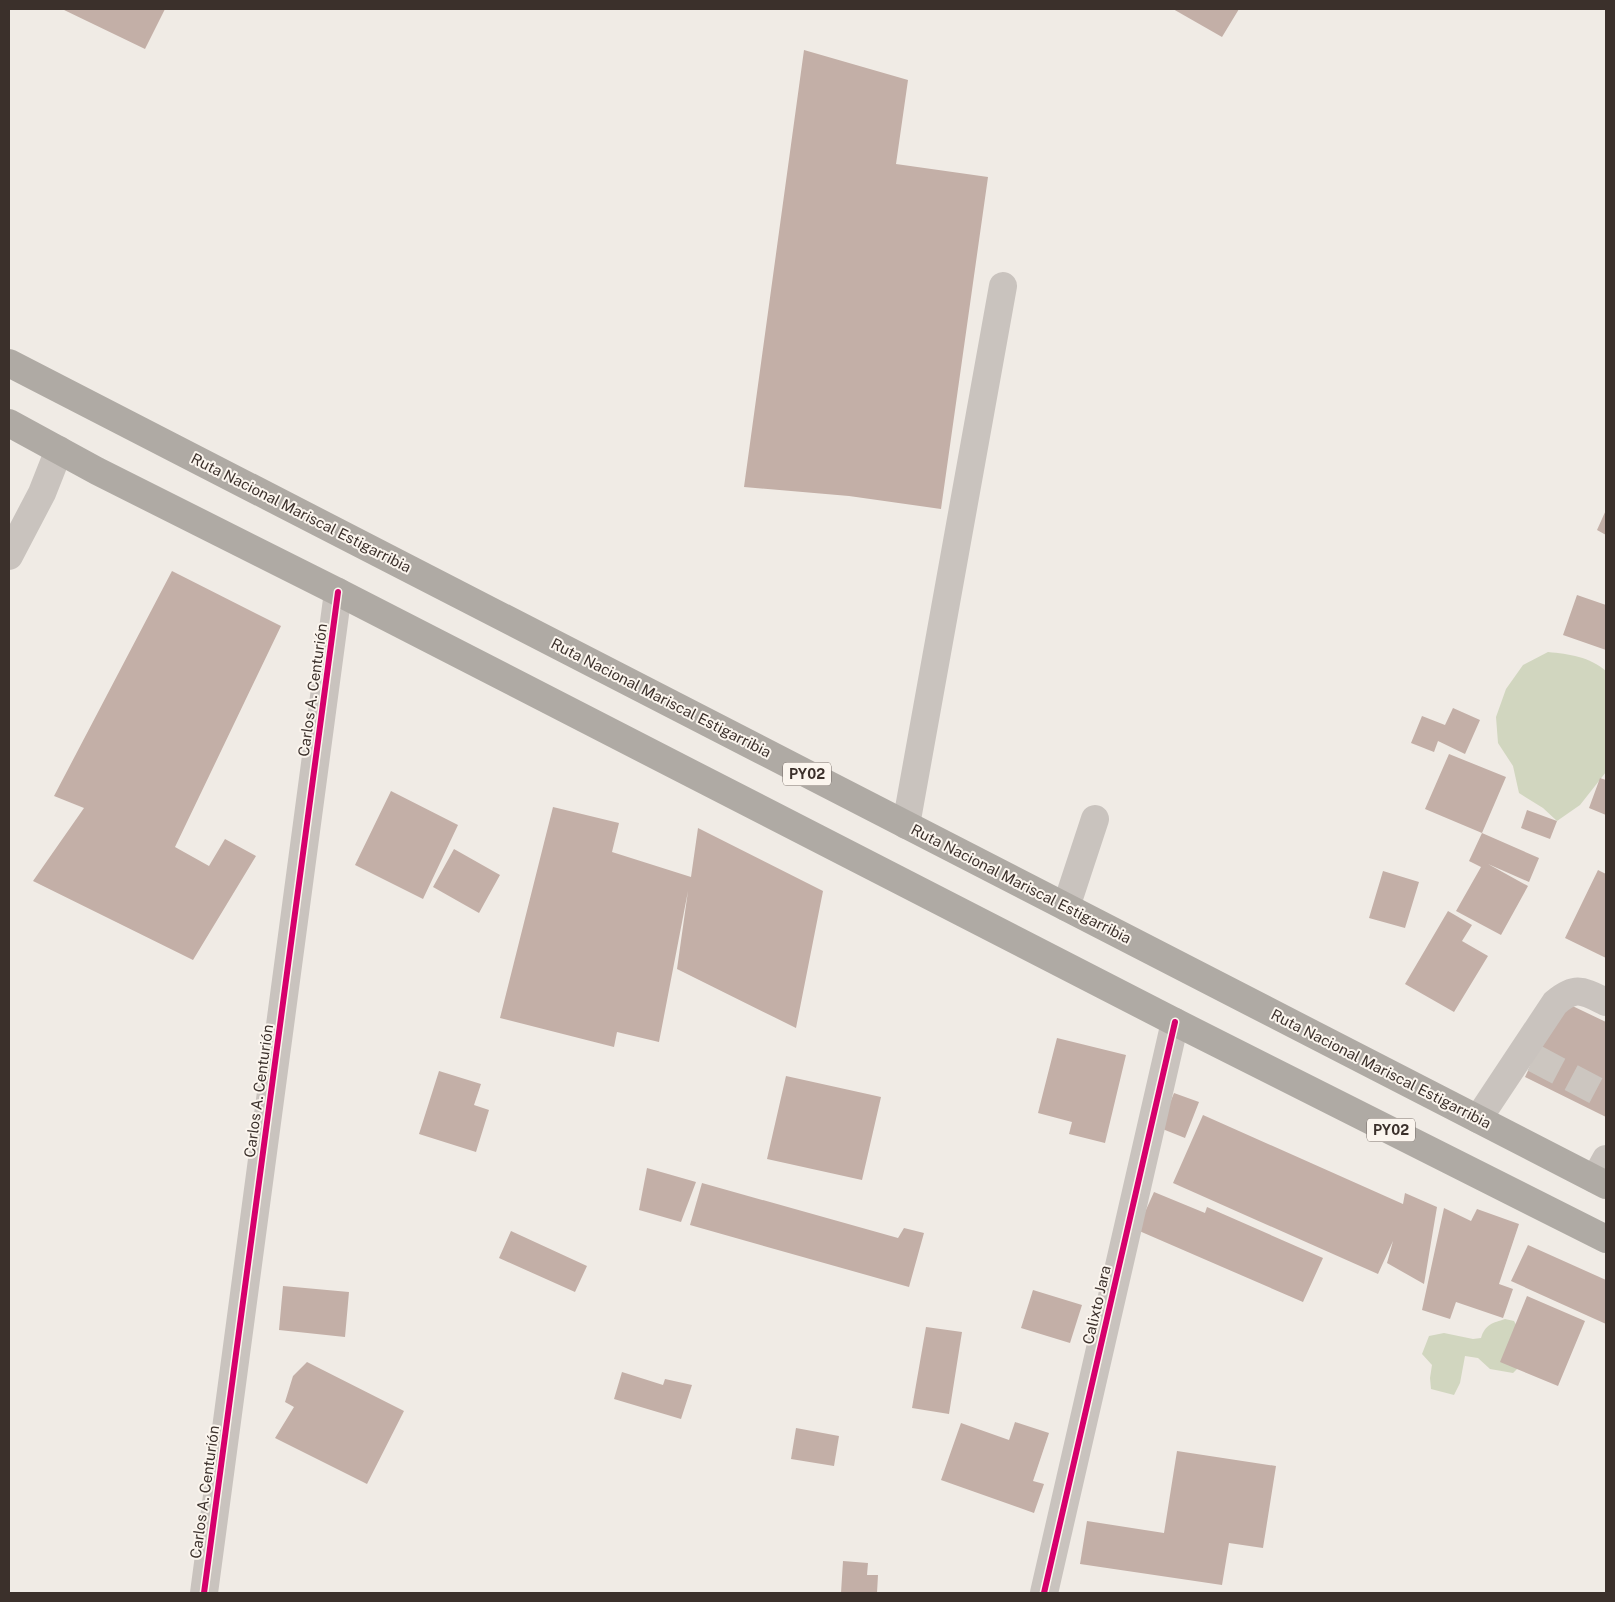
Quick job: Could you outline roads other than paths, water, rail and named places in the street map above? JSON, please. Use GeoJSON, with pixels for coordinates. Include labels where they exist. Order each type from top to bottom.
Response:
{"type":"FeatureCollection","features":[{"type":"Feature","properties":{"kind":"highway","name":"Ruta Nacional Mariscal Estigarribia"},"geometry":{"type":"LineString","coordinates":[[9,363],[1478,1119],[1603,1174]]}},
{"type":"Feature","properties":{"kind":"highway","name":"PY02"},"geometry":{"type":"LineString","coordinates":[[9,424],[97,471],[338,592],[1175,1022],[1606,1238]]}},
{"type":"Feature","properties":{"kind":"street"},"geometry":{"type":"LineString","coordinates":[[906,824],[1003,286]]}},
{"type":"Feature","properties":{"kind":"street"},"geometry":{"type":"LineString","coordinates":[[9,556],[42,493],[59,450]]}},
{"type":"Feature","properties":{"kind":"street","name":"Carlos A. Centurión"},"geometry":{"type":"LineString","coordinates":[[204,1593],[338,592]]}},
{"type":"Feature","properties":{"kind":"street"},"geometry":{"type":"LineString","coordinates":[[1066,907],[1094,819]]}},
{"type":"Feature","properties":{"kind":"street"},"geometry":{"type":"LineString","coordinates":[[1478,1119],[1528,1055],[1555,1003],[1566,993],[1576,991],[1587,993],[1606,1002]]}},
{"type":"Feature","properties":{"kind":"street","name":"Calixto Jara"},"geometry":{"type":"LineString","coordinates":[[1044,1593],[1175,1022]]}},
{"type":"Feature","properties":{"kind":"tunnel"},"geometry":{"type":"LineString","coordinates":[[1534,1058],[1606,1096]]}}]}
